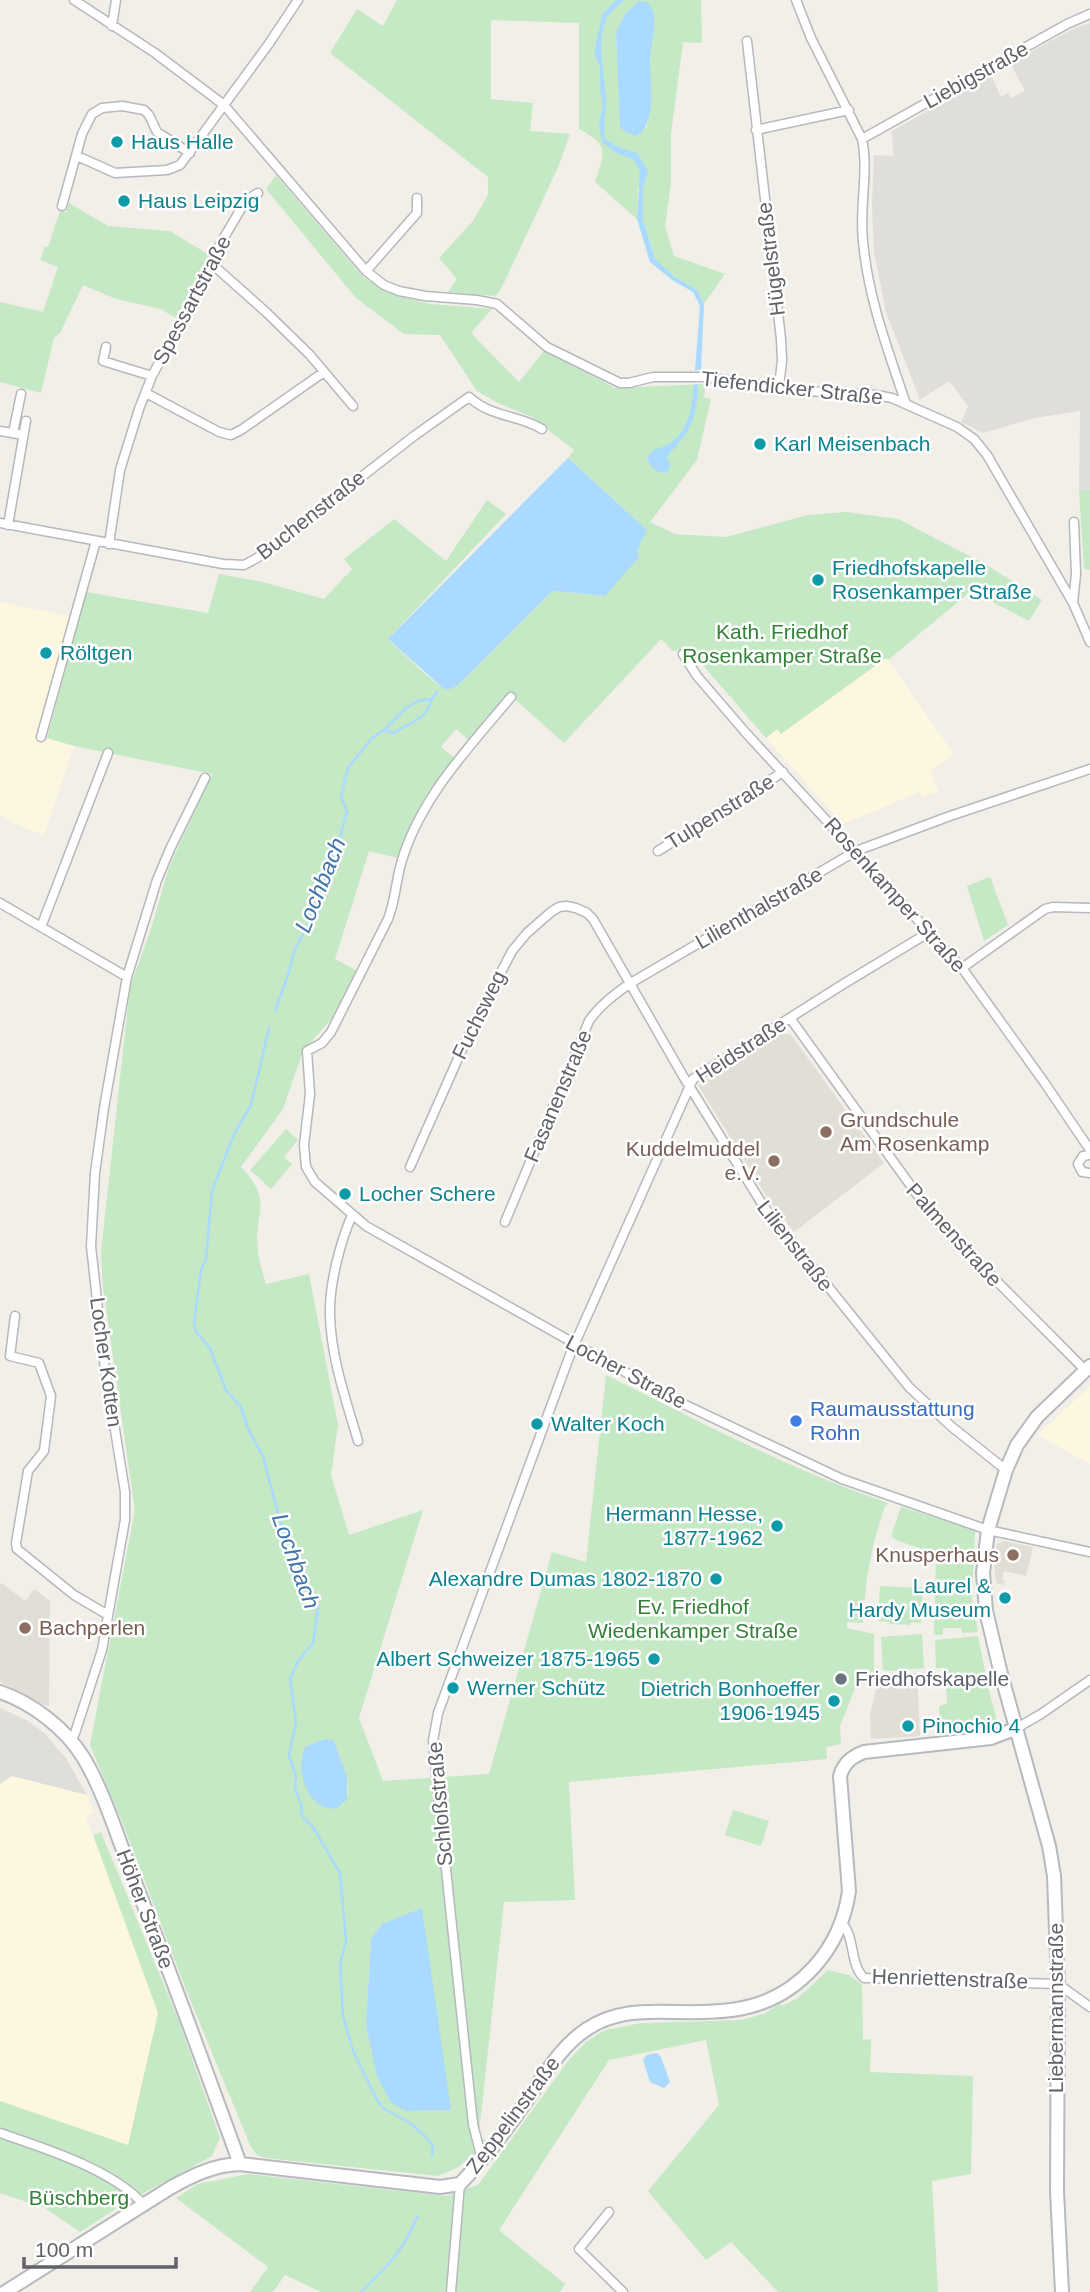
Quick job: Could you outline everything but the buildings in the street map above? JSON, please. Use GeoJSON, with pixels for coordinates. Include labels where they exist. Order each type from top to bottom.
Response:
{"type":"FeatureCollection","features":[{"type":"Feature","properties":{"kind":"street","name":"Tiefendicker Straße"},"geometry":{"type":"LineString","coordinates":[[74,0],[225,105],[366,271],[384,285],[399,291],[497,304],[547,347],[620,383],[653,377],[705,377],[806,391],[876,395],[906,404],[957,426],[980,447],[1006,486],[1073,603],[1090,642]]}},
{"type":"Feature","properties":{"kind":"street"},"geometry":{"type":"LineString","coordinates":[[112,26],[116,0]]}},
{"type":"Feature","properties":{"kind":"street"},"geometry":{"type":"LineString","coordinates":[[77,156],[116,173],[175,167],[183,162],[298,0]]}},
{"type":"Feature","properties":{"kind":"street"},"geometry":{"type":"LineString","coordinates":[[796,0],[811,38],[862,139],[865,155],[861,220],[869,286],[874,310],[906,404]]}},
{"type":"Feature","properties":{"kind":"street","name":"Liebigstraße"},"geometry":{"type":"LineString","coordinates":[[862,139],[1067,24],[1090,14]]}},
{"type":"Feature","properties":{"kind":"street","name":"Hügelstraße"},"geometry":{"type":"LineString","coordinates":[[747,41],[781,339],[779,387]]}},
{"type":"Feature","properties":{"kind":"street"},"geometry":{"type":"LineString","coordinates":[[62,206],[81,137],[92,114],[102,107],[121,106],[144,110],[157,132],[190,153]]}},
{"type":"Feature","properties":{"kind":"street"},"geometry":{"type":"LineString","coordinates":[[756,130],[849,110]]}},
{"type":"Feature","properties":{"kind":"street","name":"Spessartstraße"},"geometry":{"type":"LineString","coordinates":[[109,544],[123,455],[152,376],[212,264],[215,253],[246,200],[258,193]]}},
{"type":"Feature","properties":{"kind":"street"},"geometry":{"type":"LineString","coordinates":[[366,271],[417,214],[417,198]]}},
{"type":"Feature","properties":{"kind":"street"},"geometry":{"type":"LineString","coordinates":[[212,264],[310,355],[353,406]]}},
{"type":"Feature","properties":{"kind":"street","name":"Spessartstraße"},"geometry":{"type":"LineString","coordinates":[[106,347],[103,361],[152,376]]}},
{"type":"Feature","properties":{"kind":"street"},"geometry":{"type":"LineString","coordinates":[[146,393],[219,432],[231,435],[324,372]]}},
{"type":"Feature","properties":{"kind":"street"},"geometry":{"type":"LineString","coordinates":[[13,433],[21,394]]}},
{"type":"Feature","properties":{"kind":"street","name":"Buchenstraße"},"geometry":{"type":"LineString","coordinates":[[26,421],[4,524],[239,566],[248,564],[469,397],[487,411],[523,420],[542,429]]}},
{"type":"Feature","properties":{"kind":"street"},"geometry":{"type":"LineString","coordinates":[[0,430],[24,435]]}},
{"type":"Feature","properties":{"kind":"street","name":"Tiefendicker Straße"},"geometry":{"type":"LineString","coordinates":[[1073,603],[1076,566],[1074,522]]}},
{"type":"Feature","properties":{"kind":"street"},"geometry":{"type":"LineString","coordinates":[[41,737],[96,541]]}},
{"type":"Feature","properties":{"kind":"street","name":"Rosenkamper Straße"},"geometry":{"type":"LineString","coordinates":[[684,654],[697,676],[962,968],[1044,1082],[1090,1152],[1083,1156],[1078,1164],[1083,1172],[1090,1173]]}},
{"type":"Feature","properties":{"kind":"street","name":"Locher Straße"},"geometry":{"type":"LineString","coordinates":[[511,697],[435,790],[414,829],[402,859],[395,901],[388,919],[331,1032],[322,1043],[307,1051],[310,1094],[304,1144],[306,1167],[315,1182],[352,1215],[406,1249],[673,1399],[842,1479],[988,1530],[1090,1552]]}},
{"type":"Feature","properties":{"kind":"street"},"geometry":{"type":"LineString","coordinates":[[41,927],[108,753]]}},
{"type":"Feature","properties":{"kind":"street","name":"Lilienthalstraße"},"geometry":{"type":"LineString","coordinates":[[629,984],[856,851],[1090,769]]}},
{"type":"Feature","properties":{"kind":"street","name":"Tulpenstraße"},"geometry":{"type":"LineString","coordinates":[[658,852],[783,772]]}},
{"type":"Feature","properties":{"kind":"street","name":"Locher Kotten"},"geometry":{"type":"LineString","coordinates":[[71,1742],[102,1650],[125,1520],[125,1492],[103,1355],[92,1246],[97,1165],[115,1036],[127,977],[157,880],[205,778]]}},
{"type":"Feature","properties":{"kind":"street"},"geometry":{"type":"LineString","coordinates":[[0,903],[127,977]]}},
{"type":"Feature","properties":{"kind":"street","name":"Fuchsweg"},"geometry":{"type":"LineString","coordinates":[[410,1167],[468,1036],[512,951],[527,933],[559,907],[571,906],[587,913]]}},
{"type":"Feature","properties":{"kind":"street"},"geometry":{"type":"LineString","coordinates":[[962,968],[1039,911],[1054,907],[1090,908]]}},
{"type":"Feature","properties":{"kind":"street","name":"Lilienstraße"},"geometry":{"type":"LineString","coordinates":[[587,913],[764,1207],[909,1387],[952,1427],[1006,1470]]}},
{"type":"Feature","properties":{"kind":"street","name":"Heidstraße"},"geometry":{"type":"LineString","coordinates":[[575,1345],[689,1085],[696,1076],[928,933]]}},
{"type":"Feature","properties":{"kind":"street","name":"Fasanenstraße"},"geometry":{"type":"LineString","coordinates":[[505,1222],[589,1021],[599,1007],[629,984]]}},
{"type":"Feature","properties":{"kind":"street","name":"Palmenstraße"},"geometry":{"type":"LineString","coordinates":[[790,1018],[933,1218],[1088,1368]]}},
{"type":"Feature","properties":{"kind":"street"},"geometry":{"type":"LineString","coordinates":[[352,1215],[344,1233],[330,1314],[338,1370],[358,1441]]}},
{"type":"Feature","properties":{"kind":"street"},"geometry":{"type":"LineString","coordinates":[[15,1316],[10,1356],[39,1363],[51,1396],[44,1451],[28,1471],[17,1549],[74,1595],[108,1615]]}},
{"type":"Feature","properties":{"kind":"street","name":"Schloßstraße"},"geometry":{"type":"LineString","coordinates":[[482,2160],[472,2124],[436,1784],[434,1734],[438,1713],[575,1345]]}},
{"type":"Feature","properties":{"kind":"street","name":"Liebermannstraße"},"geometry":{"type":"LineString","coordinates":[[1062,2292],[1056,2191],[1058,1984],[1054,1876],[1049,1846],[1015,1729],[984,1594],[984,1562],[988,1530],[1006,1470],[1017,1445],[1032,1423],[1088,1368]]}},
{"type":"Feature","properties":{"kind":"street"},"geometry":{"type":"LineString","coordinates":[[1015,1729],[1090,1680]]}},
{"type":"Feature","properties":{"kind":"street","name":"Höher Straße"},"geometry":{"type":"LineString","coordinates":[[0,1692],[37,1712],[71,1742],[82,1756],[110,1818],[196,2040],[240,2164]]}},
{"type":"Feature","properties":{"kind":"street","name":"Zeppelinstraße"},"geometry":{"type":"LineString","coordinates":[[5,2292],[143,2204],[198,2173],[224,2165],[240,2164],[440,2187],[460,2184],[499,2140],[561,2052],[587,2029],[602,2021],[634,2012],[714,2012],[744,2009],[785,1993],[804,1978],[828,1950],[847,1908],[849,1891],[840,1776],[849,1759],[864,1752],[991,1738],[1015,1729]]}},
{"type":"Feature","properties":{"kind":"street","name":"Henriettenstraße"},"geometry":{"type":"LineString","coordinates":[[842,1922],[850,1935],[858,1972],[868,1979],[928,1978],[1058,1984],[1090,2007]]}},
{"type":"Feature","properties":{"kind":"street"},"geometry":{"type":"LineString","coordinates":[[0,2133],[94,2169],[143,2204]]}},
{"type":"Feature","properties":{"kind":"street"},"geometry":{"type":"LineString","coordinates":[[451,2292],[460,2184]]}},
{"type":"Feature","properties":{"kind":"street"},"geometry":{"type":"LineString","coordinates":[[609,2212],[579,2249],[623,2292]]}},
{"type":"Feature","properties":{"kind":"shaded area"},"geometry":{"type":"Polygon","coordinates":[[[1090,23],[1090,490],[1079,490],[1080,411],[1035,418],[983,433],[961,422],[968,406],[949,381],[920,400],[886,312],[874,251],[872,205],[874,155],[893,156],[892,131],[991,75],[1001,97],[1008,93],[1011,98],[1025,91],[1010,63],[1073,29],[1090,23]]]}},
{"type":"Feature","properties":{"kind":"shaded area"},"geometry":{"type":"Polygon","coordinates":[[[0,602],[79,618],[47,738],[74,746],[44,835],[21,827],[0,814],[0,602]]]}},
{"type":"Feature","properties":{"kind":"shaded area"},"geometry":{"type":"Polygon","coordinates":[[[886,657],[953,753],[931,771],[938,792],[923,797],[920,792],[843,824],[766,738],[777,729],[781,734],[886,657]]]}},
{"type":"Feature","properties":{"kind":"shaded area","name":"Grundschule Am Rosenkamp"},"geometry":{"type":"Polygon","coordinates":[[[781,1033],[791,1035],[884,1163],[794,1232],[769,1200],[698,1085],[781,1033]]]}},
{"type":"Feature","properties":{"kind":"shaded area"},"geometry":{"type":"Polygon","coordinates":[[[1090,1386],[1090,1464],[1038,1435],[1090,1386]]]}},
{"type":"Feature","properties":{"kind":"shaded area","name":"Knusperhaus"},"geometry":{"type":"Polygon","coordinates":[[[1004,1541],[1033,1547],[1026,1576],[1004,1571],[1004,1585],[996,1583],[994,1564],[997,1544],[1004,1541]]]}},
{"type":"Feature","properties":{"kind":"shaded area","name":"Bachperlen"},"geometry":{"type":"Polygon","coordinates":[[[2,1583],[25,1601],[34,1589],[50,1601],[49,1707],[0,1682],[2,1583]]]}},
{"type":"Feature","properties":{"kind":"shaded area"},"geometry":{"type":"Polygon","coordinates":[[[917,1673],[920,1736],[871,1739],[870,1715],[879,1676],[917,1673]]]}},
{"type":"Feature","properties":{"kind":"shaded area"},"geometry":{"type":"Polygon","coordinates":[[[0,1708],[28,1721],[44,1733],[66,1758],[87,1795],[12,1776],[0,1784],[0,1708]]]}},
{"type":"Feature","properties":{"kind":"shaded area"},"geometry":{"type":"Polygon","coordinates":[[[11,1776],[87,1795],[94,1812],[86,1816],[93,1835],[101,1832],[178,2019],[140,2195],[94,2163],[0,2129],[0,1784],[11,1776]]]}},
{"type":"Feature","properties":{"kind":"green space"},"geometry":{"type":"Polygon","coordinates":[[[397,0],[701,0],[702,43],[683,42],[671,134],[671,182],[665,227],[674,256],[725,274],[704,304],[697,290],[675,277],[655,259],[643,219],[643,189],[638,188],[637,219],[595,182],[603,156],[602,150],[596,140],[579,129],[579,23],[491,20],[491,99],[533,103],[530,131],[570,134],[559,165],[496,296],[448,292],[457,279],[439,258],[473,221],[488,195],[488,177],[330,53],[357,9],[383,26],[397,0]],[[654,13],[616,33],[617,51],[646,129],[650,113],[650,60],[654,13]]]}},
{"type":"Feature","properties":{"kind":"green space"},"geometry":{"type":"Polygon","coordinates":[[[276,175],[364,278],[400,297],[431,304],[492,309],[471,333],[519,382],[545,350],[615,388],[706,384],[704,397],[711,399],[697,460],[650,522],[675,534],[726,537],[808,515],[846,512],[898,519],[985,564],[1042,600],[1029,621],[971,591],[888,660],[886,658],[781,734],[777,729],[766,738],[689,649],[673,651],[661,639],[564,743],[510,695],[471,742],[456,729],[441,747],[457,760],[423,806],[398,858],[369,851],[335,959],[357,971],[336,1014],[303,1051],[283,1109],[241,1167],[251,1179],[260,1199],[257,1238],[266,1284],[309,1274],[338,1425],[331,1475],[349,1535],[423,1510],[359,1718],[383,1781],[489,1774],[552,1552],[586,1562],[606,1375],[780,1460],[888,1503],[872,1549],[863,1623],[847,1622],[847,1628],[874,1634],[874,1675],[861,1673],[840,1726],[841,1744],[826,1747],[827,1759],[569,1782],[575,1900],[504,1902],[479,2134],[483,2140],[492,2140],[457,2168],[438,2176],[257,2155],[250,2145],[187,1992],[90,1745],[135,1510],[103,1288],[101,1252],[130,987],[169,867],[212,774],[47,738],[86,592],[208,613],[219,574],[263,582],[324,599],[352,569],[344,559],[394,519],[446,561],[487,500],[506,514],[388,639],[427,676],[449,689],[458,685],[549,594],[555,591],[605,596],[636,551],[646,529],[568,458],[574,450],[532,417],[477,391],[440,335],[404,334],[356,298],[266,189],[276,175]],[[325,1739],[306,1746],[348,1795],[347,1776],[335,1744],[325,1739]],[[382,1924],[371,1939],[366,2025],[371,2045],[406,2111],[451,2110],[451,2109],[382,1924]]]}},
{"type":"Feature","properties":{"kind":"green space"},"geometry":{"type":"Polygon","coordinates":[[[69,203],[108,226],[170,231],[211,256],[177,319],[161,309],[116,299],[83,285],[60,333],[54,338],[41,393],[0,382],[0,302],[43,312],[58,267],[40,260],[45,246],[48,247],[60,211],[66,212],[69,203]]]}},
{"type":"Feature","properties":{"kind":"green space"},"geometry":{"type":"Polygon","coordinates":[[[1079,490],[1090,490],[1090,570],[1084,569],[1079,490]]]}},
{"type":"Feature","properties":{"kind":"green space"},"geometry":{"type":"Polygon","coordinates":[[[990,877],[1008,925],[984,941],[967,886],[990,877]]]}},
{"type":"Feature","properties":{"kind":"green space"},"geometry":{"type":"Polygon","coordinates":[[[286,1129],[298,1140],[284,1157],[292,1164],[271,1189],[250,1170],[286,1129]]]}},
{"type":"Feature","properties":{"kind":"green space"},"geometry":{"type":"Polygon","coordinates":[[[901,1507],[975,1530],[972,1599],[978,1632],[962,1633],[961,1628],[943,1628],[943,1635],[934,1635],[936,1554],[891,1536],[901,1507]]]}},
{"type":"Feature","properties":{"kind":"green space"},"geometry":{"type":"Polygon","coordinates":[[[880,1586],[923,1588],[921,1623],[911,1622],[910,1625],[878,1621],[880,1586]]]}},
{"type":"Feature","properties":{"kind":"green space"},"geometry":{"type":"Polygon","coordinates":[[[922,1634],[924,1668],[883,1670],[881,1637],[922,1634]]]}},
{"type":"Feature","properties":{"kind":"green space"},"geometry":{"type":"Polygon","coordinates":[[[978,1636],[998,1724],[981,1733],[941,1735],[939,1706],[947,1704],[945,1668],[936,1668],[935,1640],[978,1636]]]}},
{"type":"Feature","properties":{"kind":"green space"},"geometry":{"type":"Polygon","coordinates":[[[733,1810],[769,1821],[761,1846],[725,1835],[733,1810]]]}},
{"type":"Feature","properties":{"kind":"green space"},"geometry":{"type":"Polygon","coordinates":[[[101,1832],[178,2019],[220,2138],[212,2156],[140,2195],[94,2163],[0,2129],[0,2101],[128,2145],[158,2013],[93,1835],[101,1832]]]}},
{"type":"Feature","properties":{"kind":"green space"},"geometry":{"type":"Polygon","coordinates":[[[828,1970],[849,1975],[862,1985],[863,2040],[871,2039],[870,2072],[973,2076],[971,2174],[932,2181],[938,2292],[778,2292],[731,2242],[706,2260],[648,2191],[719,2105],[706,2040],[609,2060],[499,2230],[565,2284],[560,2292],[321,2292],[285,2275],[273,2292],[250,2292],[268,2267],[176,2198],[198,2184],[248,2174],[446,2196],[478,2185],[568,2061],[598,2034],[641,2023],[742,2020],[798,1998],[828,1970]]]}},
{"type":"Feature","properties":{"kind":"green space","name":"Büschberg"},"geometry":{"type":"Polygon","coordinates":[[[0,2137],[87,2169],[131,2199],[80,2232],[45,2208],[0,2193],[0,2137]]]}},
{"type":"Feature","properties":{"kind":"water"},"geometry":{"type":"Polygon","coordinates":[[[616,0],[624,0],[608,16],[602,35],[605,139],[618,147],[637,153],[648,171],[643,189],[643,219],[655,259],[675,277],[697,290],[704,304],[701,370],[695,370],[700,306],[693,292],[672,280],[650,262],[637,219],[640,171],[633,159],[616,153],[602,142],[599,123],[603,106],[600,66],[594,53],[602,15],[616,0]]]}},
{"type":"Feature","properties":{"kind":"water"},"geometry":{"type":"Polygon","coordinates":[[[639,1],[647,2],[651,7],[654,21],[650,60],[650,114],[647,124],[635,136],[620,126],[616,32],[625,14],[639,1]]]}},
{"type":"Feature","properties":{"kind":"water"},"geometry":{"type":"Polygon","coordinates":[[[698,384],[691,424],[667,456],[670,466],[667,473],[657,471],[647,458],[653,450],[673,441],[680,434],[689,417],[694,385],[698,384]]]}},
{"type":"Feature","properties":{"kind":"water"},"geometry":{"type":"Polygon","coordinates":[[[568,458],[647,530],[637,551],[639,557],[605,596],[555,591],[549,594],[458,685],[444,689],[388,639],[568,458]]]}},
{"type":"Feature","properties":{"kind":"water"},"geometry":{"type":"Polygon","coordinates":[[[325,1739],[332,1740],[335,1744],[347,1776],[347,1800],[335,1809],[317,1803],[303,1780],[302,1762],[306,1746],[325,1739]]]}},
{"type":"Feature","properties":{"kind":"water"},"geometry":{"type":"Polygon","coordinates":[[[422,1908],[451,2110],[406,2111],[391,2103],[377,2076],[366,2025],[371,1939],[382,1924],[422,1908]]]}},
{"type":"Feature","properties":{"kind":"water"},"geometry":{"type":"Polygon","coordinates":[[[657,2053],[670,2082],[664,2088],[650,2082],[643,2060],[647,2055],[657,2053]]]}},
{"type":"Feature","properties":{"kind":"waterway","name":"Lochbach"},"geometry":{"type":"LineString","coordinates":[[384,730],[393,733],[418,719],[425,713],[437,692]]}},
{"type":"Feature","properties":{"kind":"waterway","name":"Lochbach"},"geometry":{"type":"LineString","coordinates":[[275,1011],[294,951],[308,925],[310,912],[320,897],[320,886],[324,881],[326,868],[337,852],[337,841],[347,812],[341,796],[348,768],[372,738],[405,709],[418,701],[430,699]]}},
{"type":"Feature","properties":{"kind":"waterway","name":"Lochbach"},"geometry":{"type":"LineString","coordinates":[[269,1028],[251,1105],[234,1134],[212,1191],[206,1259],[201,1270],[194,1323],[196,1332],[210,1348],[226,1390],[241,1407],[249,1431],[263,1456],[287,1548],[301,1581],[318,1608],[313,1643],[298,1661],[290,1679],[296,1722],[289,1755],[296,1776],[295,1789],[302,1816],[313,1827],[340,1873],[346,1941],[340,1965],[343,2016],[353,2051],[383,2108],[410,2123],[425,2136],[433,2146],[432,2155]]}},
{"type":"Feature","properties":{"kind":"waterway","name":"Lochbach"},"geometry":{"type":"LineString","coordinates":[[361,2292],[401,2248],[417,2216]]}},
{"type":"Feature","properties":{"kind":"place","name":"Haus Halle"},"geometry":{"type":"Point","coordinates":[117,142]}},
{"type":"Feature","properties":{"kind":"place","name":"Haus Leipzig"},"geometry":{"type":"Point","coordinates":[124,201]}},
{"type":"Feature","properties":{"kind":"place","name":"Karl Meisenbach"},"geometry":{"type":"Point","coordinates":[760,444]}},
{"type":"Feature","properties":{"kind":"place","name":"Friedhofskapelle Rosenkamper Straße"},"geometry":{"type":"Point","coordinates":[818,580]}},
{"type":"Feature","properties":{"kind":"place","name":"Röltgen"},"geometry":{"type":"Point","coordinates":[46,653]}},
{"type":"Feature","properties":{"kind":"place","name":"Grundschule Am Rosenkamp"},"geometry":{"type":"Point","coordinates":[826,1132]}},
{"type":"Feature","properties":{"kind":"place","name":"Kuddelmuddel e.V."},"geometry":{"type":"Point","coordinates":[774,1161]}},
{"type":"Feature","properties":{"kind":"place","name":"Locher Schere"},"geometry":{"type":"Point","coordinates":[345,1194]}},
{"type":"Feature","properties":{"kind":"place","name":"Raumausstattung Rohn"},"geometry":{"type":"Point","coordinates":[796,1421]}},
{"type":"Feature","properties":{"kind":"place","name":"Walter Koch"},"geometry":{"type":"Point","coordinates":[537,1424]}},
{"type":"Feature","properties":{"kind":"place","name":"Hermann Hesse, 1877-1962"},"geometry":{"type":"Point","coordinates":[777,1526]}},
{"type":"Feature","properties":{"kind":"place","name":"Knusperhaus"},"geometry":{"type":"Point","coordinates":[1013,1555]}},
{"type":"Feature","properties":{"kind":"place","name":"Alexandre Dumas 1802-1870"},"geometry":{"type":"Point","coordinates":[716,1579]}},
{"type":"Feature","properties":{"kind":"place","name":"Laurel & Hardy Museum"},"geometry":{"type":"Point","coordinates":[1005,1598]}},
{"type":"Feature","properties":{"kind":"place","name":"Bachperlen"},"geometry":{"type":"Point","coordinates":[25,1628]}},
{"type":"Feature","properties":{"kind":"place","name":"Albert Schweizer 1875-1965"},"geometry":{"type":"Point","coordinates":[654,1659]}},
{"type":"Feature","properties":{"kind":"place","name":"Friedhofskapelle"},"geometry":{"type":"Point","coordinates":[841,1679]}},
{"type":"Feature","properties":{"kind":"place","name":"Werner Schütz"},"geometry":{"type":"Point","coordinates":[453,1688]}},
{"type":"Feature","properties":{"kind":"place","name":"Dietrich Bonhoeffer 1906-1945"},"geometry":{"type":"Point","coordinates":[834,1701]}},
{"type":"Feature","properties":{"kind":"place","name":"Pinochio 4"},"geometry":{"type":"Point","coordinates":[908,1726]}},
{"type":"Feature","properties":{"kind":"park label","name":"Kath. Friedhof Rosenkamper Straße"},"geometry":{"type":"Point","coordinates":[782,644]}},
{"type":"Feature","properties":{"kind":"park label","name":"Ev. Friedhof Wiedenkamper Straße"},"geometry":{"type":"Point","coordinates":[693,1619]}}]}
